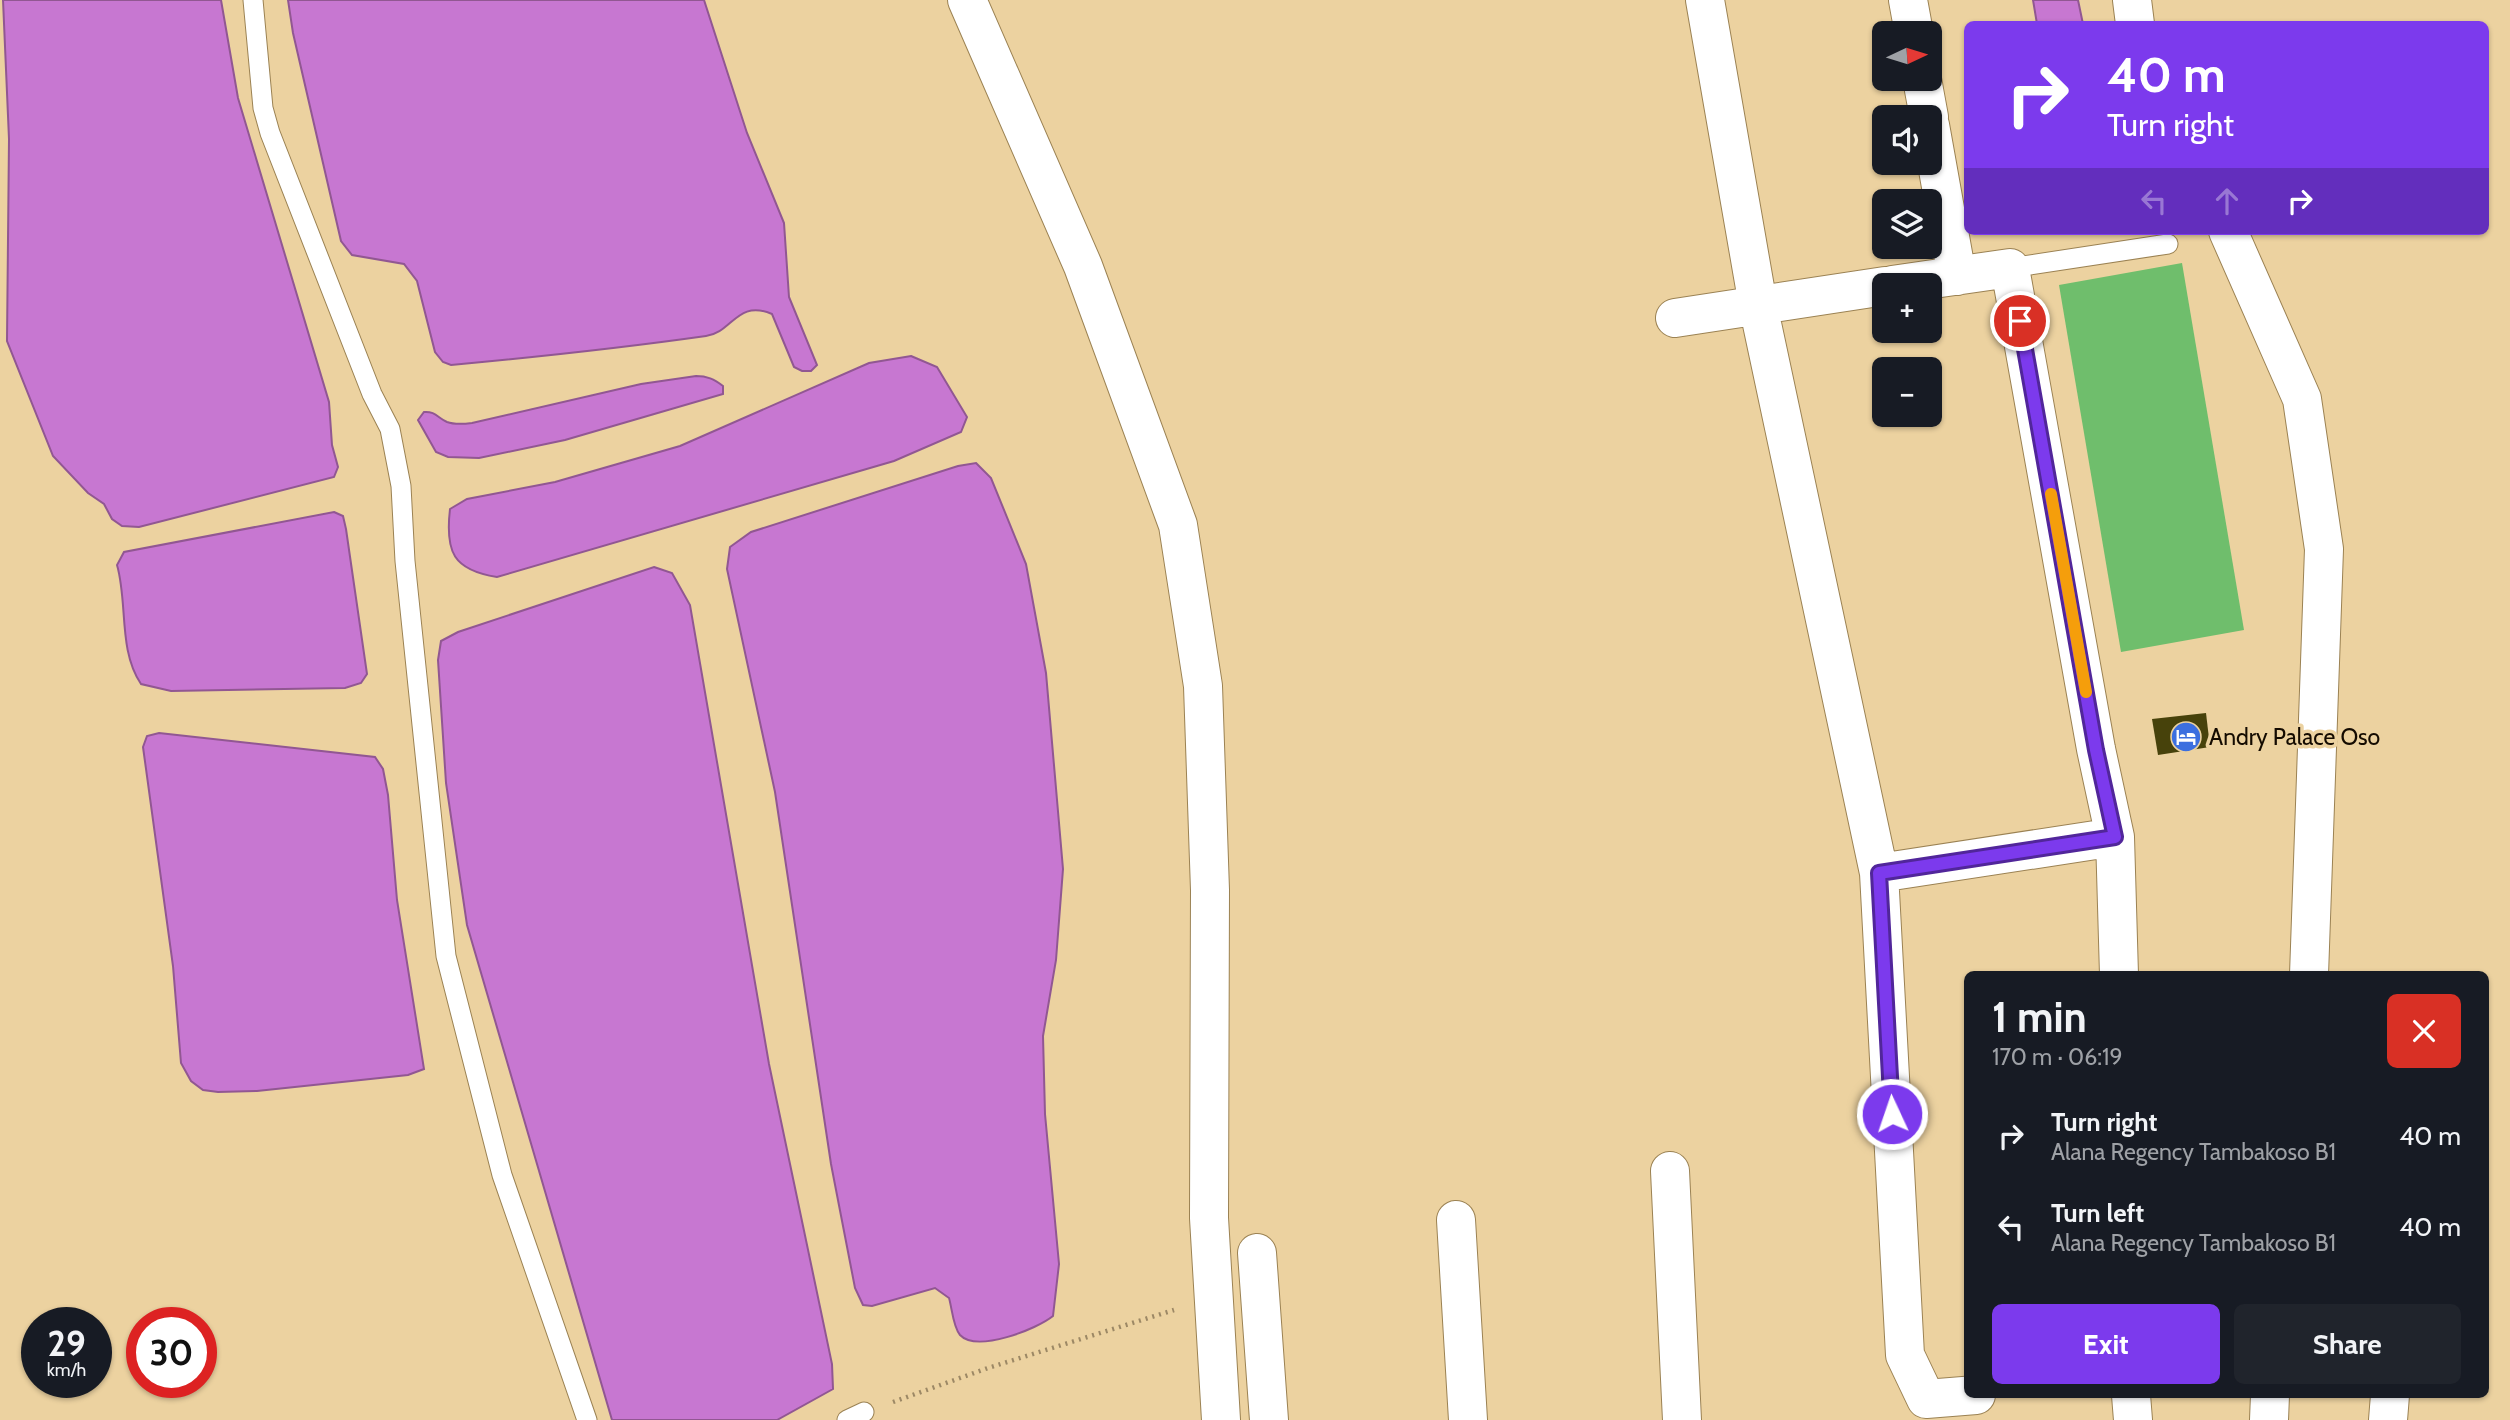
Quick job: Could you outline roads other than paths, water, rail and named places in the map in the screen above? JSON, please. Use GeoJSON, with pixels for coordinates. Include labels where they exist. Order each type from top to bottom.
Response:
{"type":"FeatureCollection","features":[{"type":"Feature","properties":{"kind":"street"},"geometry":{"type":"LineString","coordinates":[[967,0],[1083,266],[1178,525],[1203,686],[1210,890],[1209,1218],[1221,1420]]}},
{"type":"Feature","properties":{"kind":"street"},"geometry":{"type":"LineString","coordinates":[[1705,0],[1758,305],[1879,873],[1905,1354],[1925,1410],[1966,1398]]}},
{"type":"Feature","properties":{"kind":"street"},"geometry":{"type":"LineString","coordinates":[[1908,0],[1912,21]]}},
{"type":"Feature","properties":{"kind":"street"},"geometry":{"type":"LineString","coordinates":[[2132,0],[2135,21]]}},
{"type":"Feature","properties":{"kind":"street"},"geometry":{"type":"LineString","coordinates":[[1939,175],[1957,275]]}},
{"type":"Feature","properties":{"kind":"street"},"geometry":{"type":"LineString","coordinates":[[2230,235],[2302,399],[2324,550],[2309,971]]}},
{"type":"Feature","properties":{"kind":"street"},"geometry":{"type":"LineString","coordinates":[[1942,277],[2010,268],[2096,750],[2115,837],[2119,971]]}},
{"type":"Feature","properties":{"kind":"street"},"geometry":{"type":"LineString","coordinates":[[1675,318],[1872,288]]}},
{"type":"Feature","properties":{"kind":"street"},"geometry":{"type":"LineString","coordinates":[[1879,873],[2115,837]]}},
{"type":"Feature","properties":{"kind":"street"},"geometry":{"type":"LineString","coordinates":[[1670,1171],[1682,1420]]}},
{"type":"Feature","properties":{"kind":"street"},"geometry":{"type":"LineString","coordinates":[[1456,1220],[1468,1420]]}},
{"type":"Feature","properties":{"kind":"street"},"geometry":{"type":"LineString","coordinates":[[1257,1253],[1269,1420]]}},
{"type":"Feature","properties":{"kind":"street"},"geometry":{"type":"LineString","coordinates":[[2127,1420],[2130,1398]]}},
{"type":"Feature","properties":{"kind":"street"},"geometry":{"type":"LineString","coordinates":[[2130,1398],[2133,1420]]}},
{"type":"Feature","properties":{"kind":"street"},"geometry":{"type":"LineString","coordinates":[[2269,1420],[2270,1398]]}},
{"type":"Feature","properties":{"kind":"street"},"geometry":{"type":"LineString","coordinates":[[2388,1420],[2390,1398]]}},
{"type":"Feature","properties":{"kind":"lane"},"geometry":{"type":"LineString","coordinates":[[253,0],[263,108],[270,133],[372,394],[390,429],[401,486],[405,561],[446,956],[502,1175],[587,1420]]}},
{"type":"Feature","properties":{"kind":"lane"},"geometry":{"type":"LineString","coordinates":[[2010,268],[2168,244]]}},
{"type":"Feature","properties":{"kind":"place","name":"Andry Palace Oso"},"geometry":{"type":"Point","coordinates":[2186,737]}}]}
